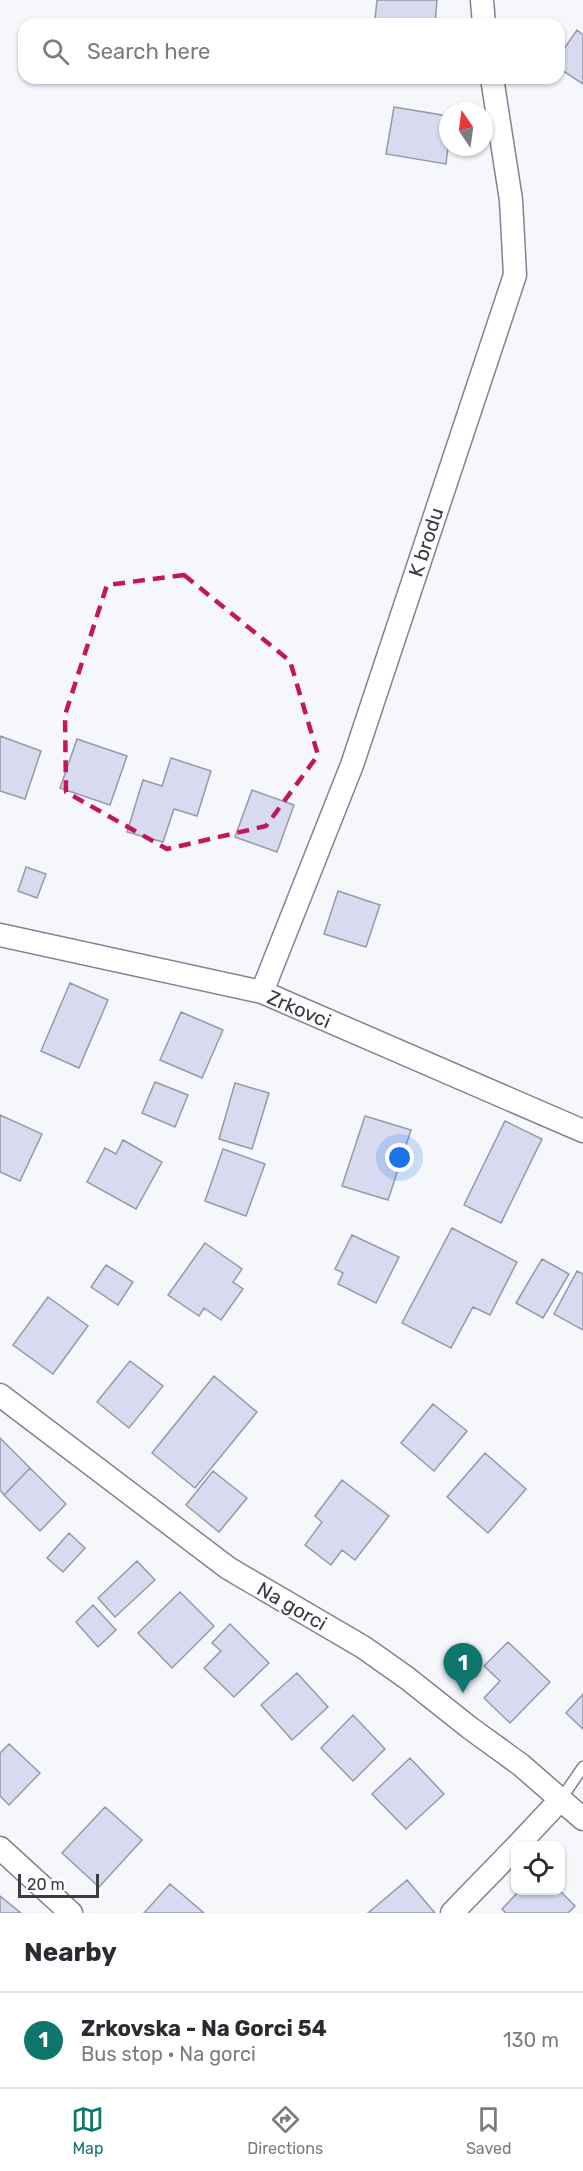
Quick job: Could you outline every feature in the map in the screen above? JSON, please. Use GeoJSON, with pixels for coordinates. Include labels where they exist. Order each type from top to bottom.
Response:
{"type":"FeatureCollection","features":[{"type":"Feature","properties":{"kind":"street"},"geometry":{"type":"LineString","coordinates":[[482,0],[484,18]]}},
{"type":"Feature","properties":{"kind":"street","name":"K brodu"},"geometry":{"type":"LineString","coordinates":[[262,992],[352,765],[515,275],[511,200],[493,84]]}},
{"type":"Feature","properties":{"kind":"street","name":"Zrkovci"},"geometry":{"type":"LineString","coordinates":[[0,936],[262,992],[583,1131]]}},
{"type":"Feature","properties":{"kind":"street","name":"Na gorci"},"geometry":{"type":"LineString","coordinates":[[0,1395],[228,1568],[363,1647],[407,1678],[521,1766],[583,1819]]}},
{"type":"Feature","properties":{"kind":"street"},"geometry":{"type":"LineString","coordinates":[[521,1841],[561,1799]]}},
{"type":"Feature","properties":{"kind":"street"},"geometry":{"type":"LineString","coordinates":[[0,1848],[71,1913]]}},
{"type":"Feature","properties":{"kind":"street"},"geometry":{"type":"LineString","coordinates":[[452,1913],[511,1851]]}},
{"type":"Feature","properties":{"kind":"lane"},"geometry":{"type":"LineString","coordinates":[[561,1799],[583,1767]]}},
{"type":"Feature","properties":{"kind":"highlighted area"},"geometry":{"type":"Polygon","coordinates":[[[184,575],[290,661],[318,755],[266,826],[167,849],[66,792],[65,715],[107,585],[184,575]]]}},
{"type":"Feature","properties":{"kind":"building"},"geometry":{"type":"Polygon","coordinates":[[[377,0],[437,0],[436,18],[375,18],[377,0]]]}},
{"type":"Feature","properties":{"kind":"building"},"geometry":{"type":"Polygon","coordinates":[[[577,30],[583,35],[583,84],[565,72],[565,47],[577,30]]]}},
{"type":"Feature","properties":{"kind":"building"},"geometry":{"type":"Polygon","coordinates":[[[394,107],[439,114],[439,156],[447,156],[446,164],[386,154],[394,107]]]}},
{"type":"Feature","properties":{"kind":"building"},"geometry":{"type":"Polygon","coordinates":[[[0,736],[41,751],[25,799],[0,791],[0,736]]]}},
{"type":"Feature","properties":{"kind":"building"},"geometry":{"type":"Polygon","coordinates":[[[77,739],[127,756],[110,805],[60,788],[77,739]]]}},
{"type":"Feature","properties":{"kind":"building"},"geometry":{"type":"Polygon","coordinates":[[[171,758],[211,771],[197,816],[174,809],[163,842],[127,832],[143,780],[162,786],[171,758]]]}},
{"type":"Feature","properties":{"kind":"building"},"geometry":{"type":"Polygon","coordinates":[[[252,790],[294,805],[277,852],[235,837],[252,790]]]}},
{"type":"Feature","properties":{"kind":"building"},"geometry":{"type":"Polygon","coordinates":[[[26,867],[46,874],[37,898],[18,891],[26,867]]]}},
{"type":"Feature","properties":{"kind":"building"},"geometry":{"type":"Polygon","coordinates":[[[338,891],[380,905],[366,947],[324,934],[338,891]]]}},
{"type":"Feature","properties":{"kind":"building"},"geometry":{"type":"Polygon","coordinates":[[[70,983],[108,1000],[79,1068],[41,1051],[70,983]]]}},
{"type":"Feature","properties":{"kind":"building"},"geometry":{"type":"Polygon","coordinates":[[[181,1012],[223,1030],[202,1078],[160,1060],[181,1012]]]}},
{"type":"Feature","properties":{"kind":"building"},"geometry":{"type":"Polygon","coordinates":[[[155,1082],[188,1095],[175,1127],[142,1113],[155,1082]]]}},
{"type":"Feature","properties":{"kind":"building"},"geometry":{"type":"Polygon","coordinates":[[[235,1083],[269,1093],[252,1149],[219,1139],[235,1083]]]}},
{"type":"Feature","properties":{"kind":"building"},"geometry":{"type":"Polygon","coordinates":[[[0,1115],[42,1134],[20,1181],[0,1172],[0,1115]]]}},
{"type":"Feature","properties":{"kind":"building"},"geometry":{"type":"Polygon","coordinates":[[[365,1116],[411,1130],[388,1200],[342,1186],[365,1116]]]}},
{"type":"Feature","properties":{"kind":"building"},"geometry":{"type":"Polygon","coordinates":[[[505,1121],[542,1139],[501,1223],[464,1205],[505,1121]]]}},
{"type":"Feature","properties":{"kind":"building"},"geometry":{"type":"Polygon","coordinates":[[[123,1140],[162,1162],[136,1209],[87,1182],[105,1148],[116,1154],[123,1140]]]}},
{"type":"Feature","properties":{"kind":"building"},"geometry":{"type":"Polygon","coordinates":[[[223,1149],[265,1164],[246,1216],[205,1201],[223,1149]]]}},
{"type":"Feature","properties":{"kind":"building"},"geometry":{"type":"Polygon","coordinates":[[[452,1228],[517,1262],[490,1315],[473,1307],[451,1348],[402,1323],[452,1228]]]}},
{"type":"Feature","properties":{"kind":"building"},"geometry":{"type":"Polygon","coordinates":[[[352,1235],[399,1257],[376,1303],[338,1284],[343,1273],[335,1269],[352,1235]]]}},
{"type":"Feature","properties":{"kind":"building"},"geometry":{"type":"Polygon","coordinates":[[[205,1243],[242,1269],[233,1282],[243,1289],[221,1320],[204,1308],[199,1316],[168,1295],[205,1243]]]}},
{"type":"Feature","properties":{"kind":"building"},"geometry":{"type":"Polygon","coordinates":[[[542,1259],[569,1274],[543,1318],[516,1303],[542,1259]]]}},
{"type":"Feature","properties":{"kind":"building"},"geometry":{"type":"Polygon","coordinates":[[[106,1265],[133,1282],[118,1305],[91,1287],[106,1265]]]}},
{"type":"Feature","properties":{"kind":"building"},"geometry":{"type":"Polygon","coordinates":[[[577,1271],[583,1274],[583,1330],[554,1314],[577,1271]]]}},
{"type":"Feature","properties":{"kind":"building"},"geometry":{"type":"Polygon","coordinates":[[[48,1297],[88,1326],[53,1374],[13,1345],[48,1297]]]}},
{"type":"Feature","properties":{"kind":"building"},"geometry":{"type":"Polygon","coordinates":[[[130,1361],[163,1386],[129,1428],[97,1402],[130,1361]]]}},
{"type":"Feature","properties":{"kind":"building"},"geometry":{"type":"Polygon","coordinates":[[[214,1376],[257,1412],[195,1488],[152,1453],[214,1376]]]}},
{"type":"Feature","properties":{"kind":"building"},"geometry":{"type":"Polygon","coordinates":[[[433,1404],[467,1431],[434,1471],[401,1443],[433,1404]]]}},
{"type":"Feature","properties":{"kind":"building"},"geometry":{"type":"Polygon","coordinates":[[[0,1438],[30,1468],[4,1495],[0,1490],[0,1438]]]}},
{"type":"Feature","properties":{"kind":"building"},"geometry":{"type":"Polygon","coordinates":[[[485,1453],[526,1489],[488,1533],[447,1497],[485,1453]]]}},
{"type":"Feature","properties":{"kind":"building"},"geometry":{"type":"Polygon","coordinates":[[[30,1468],[66,1504],[40,1531],[4,1495],[30,1468]]]}},
{"type":"Feature","properties":{"kind":"building"},"geometry":{"type":"Polygon","coordinates":[[[213,1471],[247,1498],[219,1532],[186,1505],[213,1471]]]}},
{"type":"Feature","properties":{"kind":"building"},"geometry":{"type":"Polygon","coordinates":[[[342,1480],[389,1516],[355,1560],[342,1550],[331,1565],[305,1545],[322,1522],[315,1516],[342,1480]]]}},
{"type":"Feature","properties":{"kind":"building"},"geometry":{"type":"Polygon","coordinates":[[[69,1533],[85,1548],[63,1572],[47,1558],[69,1533]]]}},
{"type":"Feature","properties":{"kind":"building"},"geometry":{"type":"Polygon","coordinates":[[[137,1561],[155,1580],[115,1617],[98,1598],[137,1561]]]}},
{"type":"Feature","properties":{"kind":"building"},"geometry":{"type":"Polygon","coordinates":[[[180,1592],[214,1626],[172,1668],[138,1633],[180,1592]]]}},
{"type":"Feature","properties":{"kind":"building"},"geometry":{"type":"Polygon","coordinates":[[[93,1605],[116,1630],[98,1647],[76,1622],[93,1605]]]}},
{"type":"Feature","properties":{"kind":"building"},"geometry":{"type":"Polygon","coordinates":[[[230,1624],[269,1663],[234,1697],[204,1668],[221,1651],[212,1643],[230,1624]]]}},
{"type":"Feature","properties":{"kind":"building"},"geometry":{"type":"Polygon","coordinates":[[[508,1642],[550,1682],[510,1723],[484,1698],[500,1681],[484,1666],[508,1642]]]}},
{"type":"Feature","properties":{"kind":"building"},"geometry":{"type":"Polygon","coordinates":[[[297,1673],[328,1707],[292,1740],[261,1705],[297,1673]]]}},
{"type":"Feature","properties":{"kind":"building"},"geometry":{"type":"Polygon","coordinates":[[[583,1694],[583,1729],[566,1713],[583,1694]]]}},
{"type":"Feature","properties":{"kind":"building"},"geometry":{"type":"Polygon","coordinates":[[[353,1715],[385,1749],[353,1781],[321,1748],[353,1715]]]}},
{"type":"Feature","properties":{"kind":"building"},"geometry":{"type":"Polygon","coordinates":[[[9,1744],[40,1773],[9,1805],[0,1796],[0,1753],[9,1744]]]}},
{"type":"Feature","properties":{"kind":"building"},"geometry":{"type":"Polygon","coordinates":[[[410,1758],[444,1794],[406,1829],[372,1794],[410,1758]]]}},
{"type":"Feature","properties":{"kind":"building"},"geometry":{"type":"Polygon","coordinates":[[[105,1807],[142,1840],[99,1887],[62,1853],[105,1807]]]}},
{"type":"Feature","properties":{"kind":"building"},"geometry":{"type":"Polygon","coordinates":[[[407,1880],[435,1913],[368,1913],[407,1880]]]}},
{"type":"Feature","properties":{"kind":"building"},"geometry":{"type":"Polygon","coordinates":[[[170,1884],[204,1913],[144,1913],[170,1884]]]}},
{"type":"Feature","properties":{"kind":"building"},"geometry":{"type":"Polygon","coordinates":[[[515,1895],[564,1895],[575,1906],[568,1913],[506,1913],[502,1909],[515,1895]]]}},
{"type":"Feature","properties":{"kind":"building"},"geometry":{"type":"Polygon","coordinates":[[[0,1896],[21,1913],[0,1913],[0,1896]]]}},
{"type":"Feature","properties":{"kind":"place","name":"Zrkovska - Na Gorci 54"},"geometry":{"type":"Point","coordinates":[463,1693]}}]}
